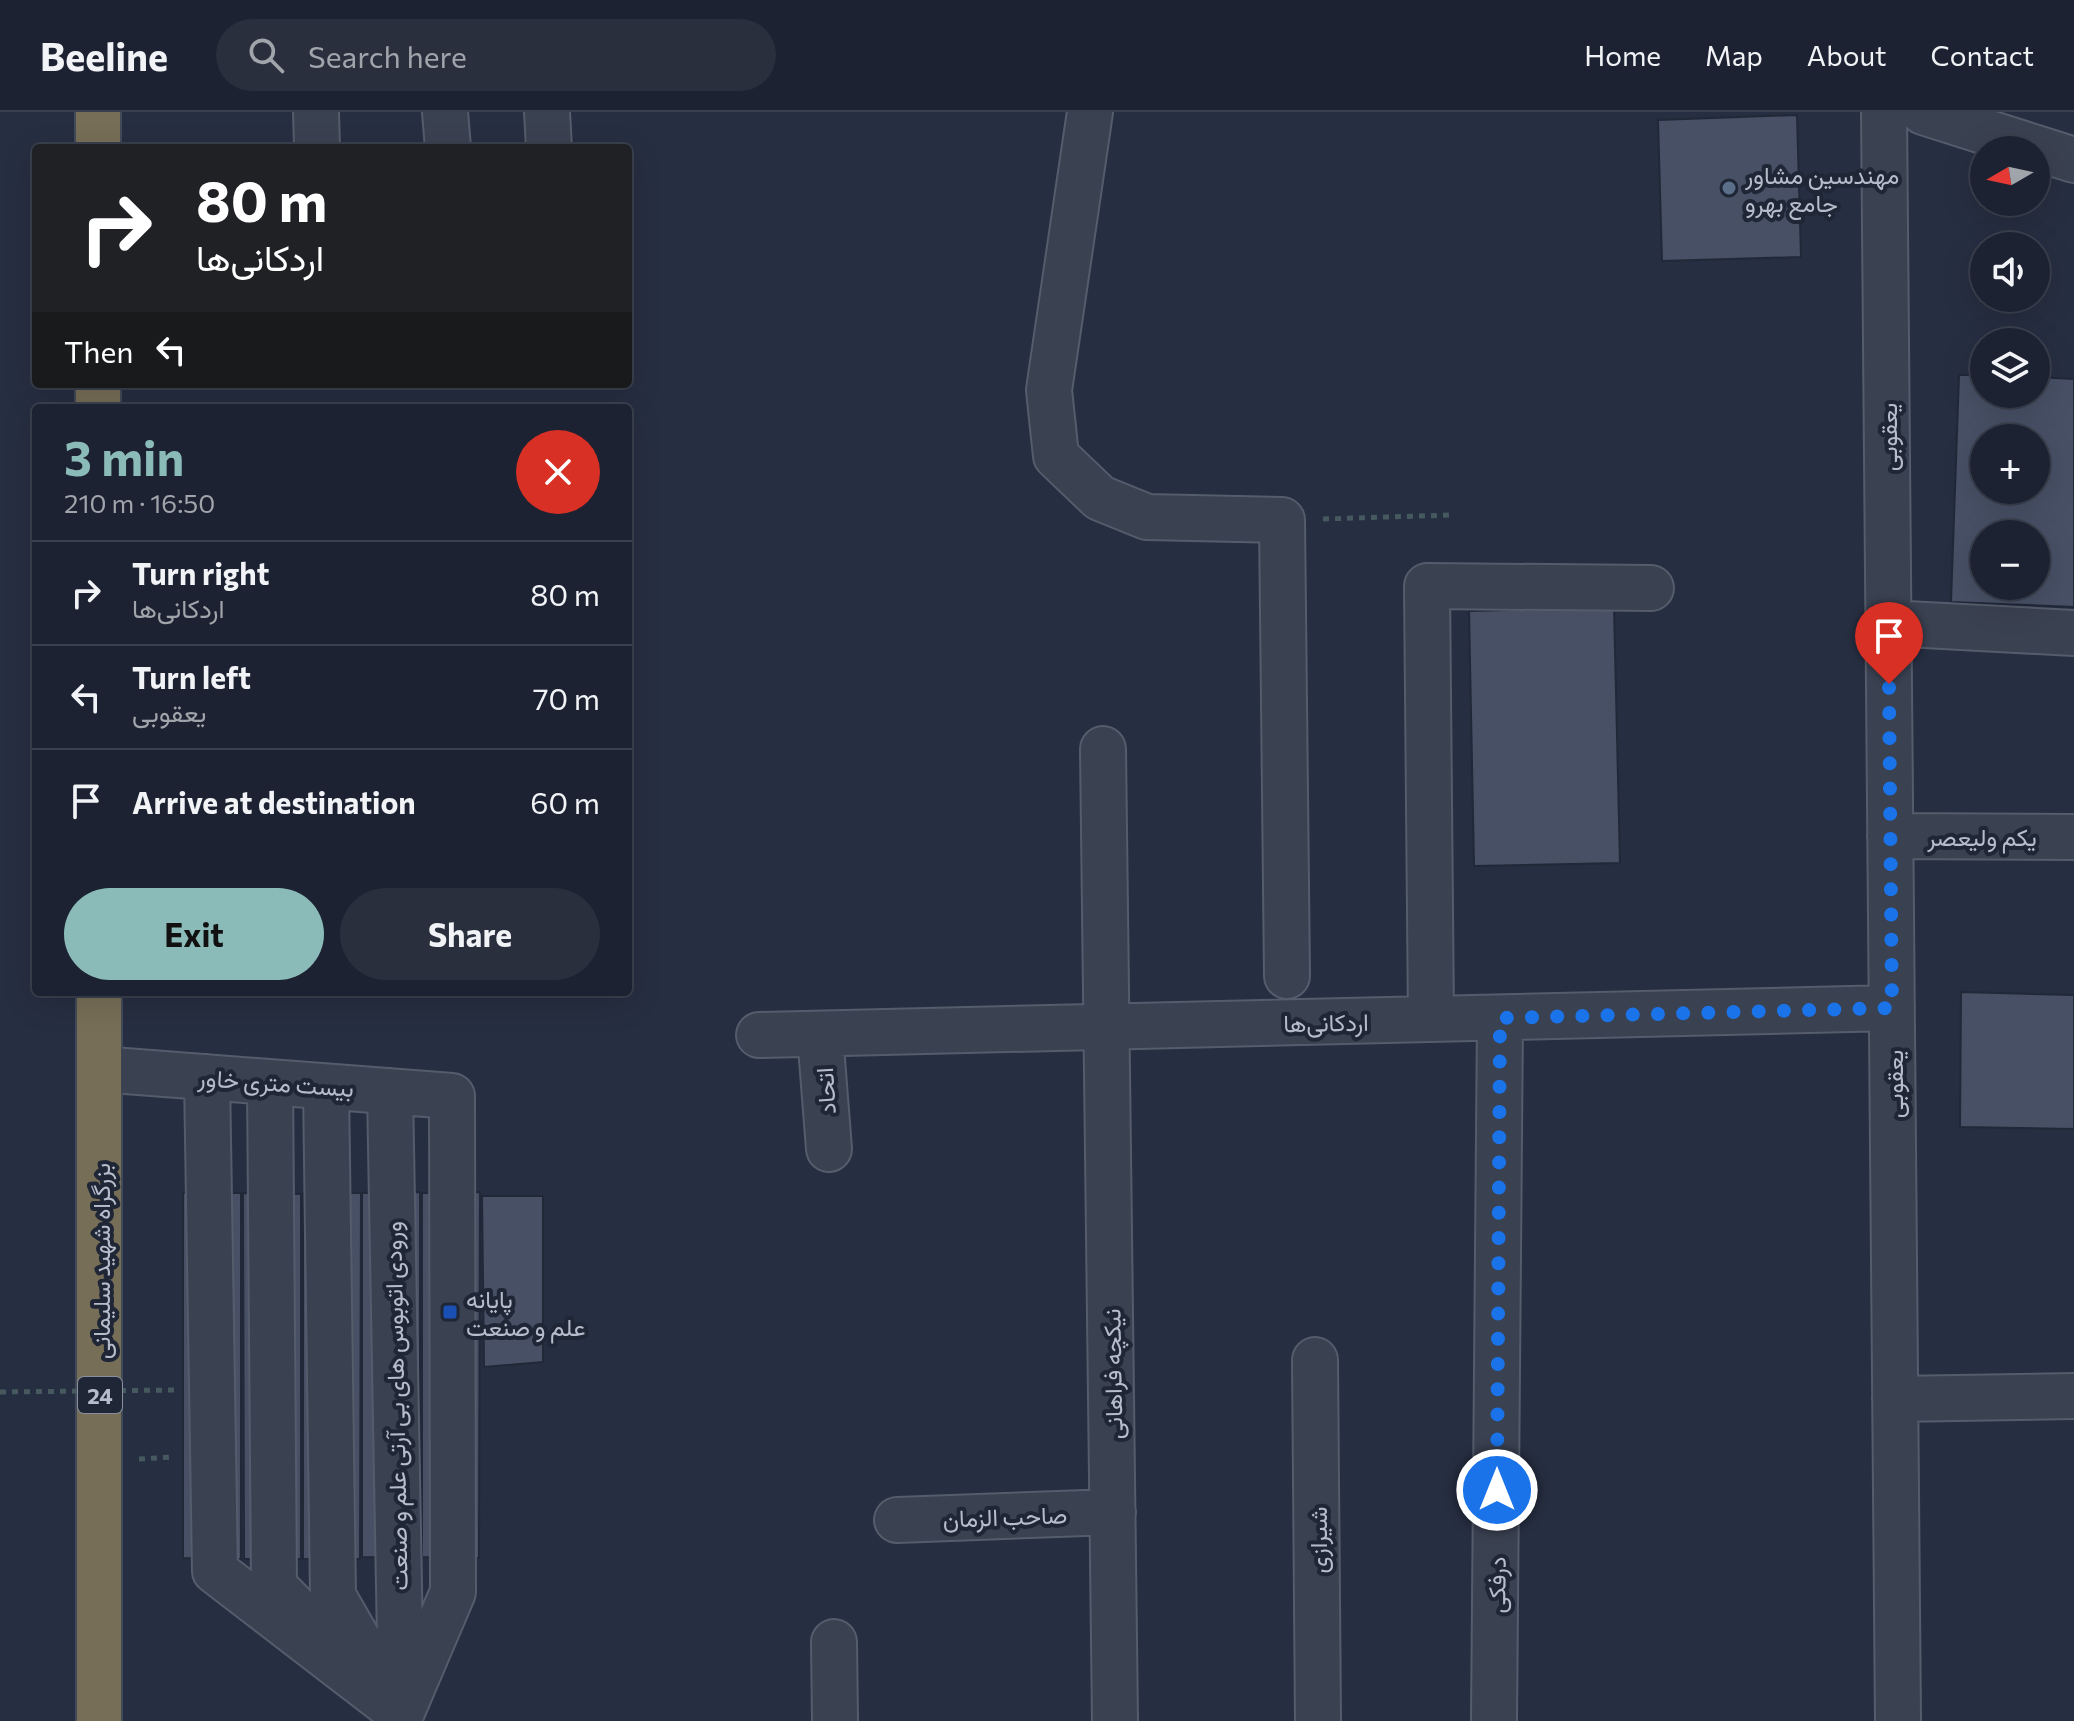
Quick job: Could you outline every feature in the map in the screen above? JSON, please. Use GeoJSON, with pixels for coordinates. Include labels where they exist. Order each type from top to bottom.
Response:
{"type":"FeatureCollection","features":[{"type":"Feature","properties":{"kind":"highway"},"geometry":{"type":"LineString","coordinates":[[98,112],[98,144]]}},
{"type":"Feature","properties":{"kind":"highway","name":"بزرگراه شهید سلیمانی"},"geometry":{"type":"LineString","coordinates":[[99,996],[99,1721]]}},
{"type":"Feature","properties":{"kind":"street"},"geometry":{"type":"LineString","coordinates":[[316,112],[317,144]]}},
{"type":"Feature","properties":{"kind":"street"},"geometry":{"type":"LineString","coordinates":[[445,112],[448,144]]}},
{"type":"Feature","properties":{"kind":"street"},"geometry":{"type":"LineString","coordinates":[[547,112],[549,144]]}},
{"type":"Feature","properties":{"kind":"street"},"geometry":{"type":"LineString","coordinates":[[1090,112],[1049,390],[1056,456],[1100,498],[1147,517],[1282,520],[1287,976]]}},
{"type":"Feature","properties":{"kind":"street","name":"یعقوبی"},"geometry":{"type":"LineString","coordinates":[[1884,112],[1898,1721]]}},
{"type":"Feature","properties":{"kind":"street"},"geometry":{"type":"LineString","coordinates":[[1923,112],[2074,160]]}},
{"type":"Feature","properties":{"kind":"street"},"geometry":{"type":"LineString","coordinates":[[1431,1019],[1427,586],[1651,588]]}},
{"type":"Feature","properties":{"kind":"street"},"geometry":{"type":"LineString","coordinates":[[1888,623],[2074,633]]}},
{"type":"Feature","properties":{"kind":"street","name":"نیکچه فراهانی"},"geometry":{"type":"LineString","coordinates":[[1103,749],[1115,1721]]}},
{"type":"Feature","properties":{"kind":"street","name":"یکم ولیعصر"},"geometry":{"type":"LineString","coordinates":[[1890,836],[2074,837]]}},
{"type":"Feature","properties":{"kind":"street","name":"اردکانی‌ها"},"geometry":{"type":"LineString","coordinates":[[759,1035],[1892,1008]]}},
{"type":"Feature","properties":{"kind":"street","name":"درفکی"},"geometry":{"type":"LineString","coordinates":[[1494,1721],[1500,1018]]}},
{"type":"Feature","properties":{"kind":"street","name":"اتحاد"},"geometry":{"type":"LineString","coordinates":[[820,1034],[829,1149]]}},
{"type":"Feature","properties":{"kind":"street","name":"بیست متری خاور"},"geometry":{"type":"LineString","coordinates":[[99,1069],[452,1096],[453,1592],[401,1718]]}},
{"type":"Feature","properties":{"kind":"street"},"geometry":{"type":"LineString","coordinates":[[207,1077],[215,1571],[401,1718]]}},
{"type":"Feature","properties":{"kind":"street"},"geometry":{"type":"LineString","coordinates":[[270,1082],[274,1586],[401,1718]]}},
{"type":"Feature","properties":{"kind":"street"},"geometry":{"type":"LineString","coordinates":[[326,1087],[333,1596],[401,1718]]}},
{"type":"Feature","properties":{"kind":"street","name":"ورودی اتوبوس های بی آرتی علم و صنعت"},"geometry":{"type":"LineString","coordinates":[[390,1091],[401,1718]]}},
{"type":"Feature","properties":{"kind":"street","name":"شیرازی"},"geometry":{"type":"LineString","coordinates":[[1315,1360],[1318,1721]]}},
{"type":"Feature","properties":{"kind":"street"},"geometry":{"type":"LineString","coordinates":[[1895,1399],[2074,1396]]}},
{"type":"Feature","properties":{"kind":"street","name":"صاحب الزمان"},"geometry":{"type":"LineString","coordinates":[[897,1520],[1113,1512]]}},
{"type":"Feature","properties":{"kind":"street"},"geometry":{"type":"LineString","coordinates":[[834,1642],[835,1721]]}},
{"type":"Feature","properties":{"kind":"path"},"geometry":{"type":"LineString","coordinates":[[1282,520],[1451,515]]}},
{"type":"Feature","properties":{"kind":"path"},"geometry":{"type":"LineString","coordinates":[[0,1392],[174,1390]]}},
{"type":"Feature","properties":{"kind":"building","name":"مهندسین مشاور جامع بهرو"},"geometry":{"type":"Polygon","coordinates":[[[1797,115],[1801,257],[1662,261],[1658,120],[1797,115]]]}},
{"type":"Feature","properties":{"kind":"building"},"geometry":{"type":"Polygon","coordinates":[[[1959,375],[1970,375],[1970,408],[2050,408],[2050,378],[2074,379],[2074,607],[1951,602],[1959,375]]]}},
{"type":"Feature","properties":{"kind":"building"},"geometry":{"type":"Polygon","coordinates":[[[1614,607],[1620,863],[1474,866],[1469,611],[1614,607]]]}},
{"type":"Feature","properties":{"kind":"building"},"geometry":{"type":"Polygon","coordinates":[[[1961,992],[2074,995],[2074,1129],[1960,1127],[1961,992]]]}},
{"type":"Feature","properties":{"kind":"building"},"geometry":{"type":"Polygon","coordinates":[[[420,1192],[420,1558],[362,1557],[362,1193],[420,1192]]]}},
{"type":"Feature","properties":{"kind":"building"},"geometry":{"type":"Polygon","coordinates":[[[480,1192],[479,1558],[422,1557],[422,1193],[480,1192]]]}},
{"type":"Feature","properties":{"kind":"building"},"geometry":{"type":"Polygon","coordinates":[[[183,1193],[241,1193],[241,1559],[183,1558],[183,1193]]]}},
{"type":"Feature","properties":{"kind":"building"},"geometry":{"type":"Polygon","coordinates":[[[243,1193],[301,1194],[301,1559],[244,1559],[243,1193]]]}},
{"type":"Feature","properties":{"kind":"building"},"geometry":{"type":"Polygon","coordinates":[[[303,1193],[361,1193],[360,1559],[303,1559],[303,1193]]]}},
{"type":"Feature","properties":{"kind":"building"},"geometry":{"type":"Polygon","coordinates":[[[482,1196],[543,1196],[543,1362],[484,1367],[482,1196]]]}},
{"type":"Feature","properties":{"kind":"place","name":"مهندسین مشاور جامع بهرو"},"geometry":{"type":"Point","coordinates":[1729,188]}},
{"type":"Feature","properties":{"kind":"place","name":"پایانه علم و صنعت"},"geometry":{"type":"Point","coordinates":[450,1312]}},
{"type":"Feature","properties":{"kind":"route"},"geometry":{"type":"LineString","coordinates":[[1497,1490],[1500,1018],[1892,1008],[1889,684]]}}]}
